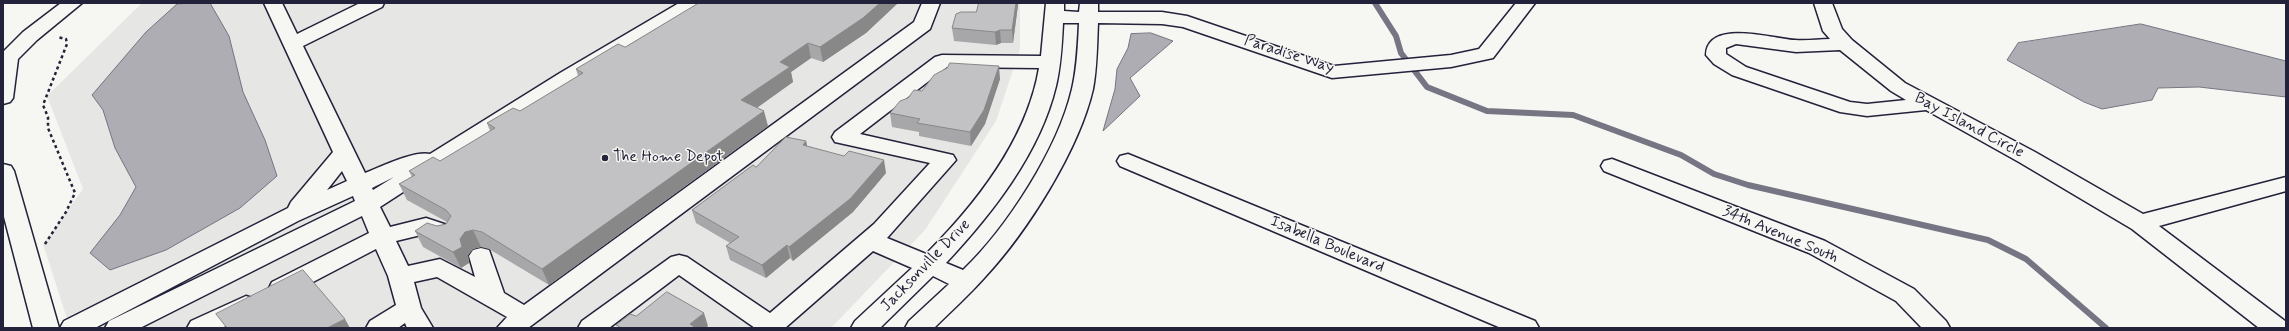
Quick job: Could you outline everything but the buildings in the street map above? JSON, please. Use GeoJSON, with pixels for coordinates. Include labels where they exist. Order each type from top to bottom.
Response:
{"type":"FeatureCollection","features":[{"type":"Feature","properties":{"kind":"main road"},"geometry":{"type":"LineString","coordinates":[[3,98],[8,58],[30,36],[73,3]]}},
{"type":"Feature","properties":{"kind":"main road"},"geometry":{"type":"LineString","coordinates":[[273,3],[400,276],[414,318],[379,328]]}},
{"type":"Feature","properties":{"kind":"main road"},"geometry":{"type":"LineString","coordinates":[[292,44],[375,3]]}},
{"type":"Feature","properties":{"kind":"main road"},"geometry":{"type":"LineString","coordinates":[[118,328],[363,194],[438,158],[567,77],[692,3]]}},
{"type":"Feature","properties":{"kind":"main road"},"geometry":{"type":"LineString","coordinates":[[400,276],[440,268],[493,298],[518,323],[923,25],[931,3]]}},
{"type":"Feature","properties":{"kind":"main road","name":"Paradise Way"},"geometry":{"type":"LineString","coordinates":[[1054,10],[1088,10],[1187,22],[1332,72],[1451,61],[1486,54],[1526,3]]}},
{"type":"Feature","properties":{"kind":"main road","name":"Bay Island Circle"},"geometry":{"type":"LineString","coordinates":[[1823,3],[1833,31],[1845,44],[1898,87],[2027,157],[2140,223],[2276,328]]}},
{"type":"Feature","properties":{"kind":"main road","name":"Jacksonville Drive"},"geometry":{"type":"LineString","coordinates":[[864,328],[929,267],[974,216],[1022,148],[1043,98],[1050,62],[1054,10]]}},
{"type":"Feature","properties":{"kind":"main road"},"geometry":{"type":"LineString","coordinates":[[918,328],[978,270],[1028,206],[1068,131],[1082,91],[1087,59],[1088,10]]}},
{"type":"Feature","properties":{"kind":"main road"},"geometry":{"type":"LineString","coordinates":[[1845,44],[1796,46],[1734,38],[1719,44],[1716,47],[1716,55],[1721,60],[1739,71],[1848,108],[1867,110],[1927,104]]}},
{"type":"Feature","properties":{"kind":"main road"},"geometry":{"type":"LineString","coordinates":[[591,328],[679,263],[771,326],[870,240],[945,160],[844,137],[942,61],[1050,62]]}},
{"type":"Feature","properties":{"kind":"main road"},"geometry":{"type":"LineString","coordinates":[[290,216],[315,190],[343,154]]}},
{"type":"Feature","properties":{"kind":"main road","name":"Isabella Boulevard"},"geometry":{"type":"LineString","coordinates":[[1128,161],[1526,328]]}},
{"type":"Feature","properties":{"kind":"main road","name":"34th Avenue South"},"geometry":{"type":"LineString","coordinates":[[1612,166],[1817,247],[1905,295],[1937,328]]}},
{"type":"Feature","properties":{"kind":"main road"},"geometry":{"type":"LineString","coordinates":[[3,171],[46,328]]}},
{"type":"Feature","properties":{"kind":"main road"},"geometry":{"type":"LineString","coordinates":[[2140,223],[2286,184]]}},
{"type":"Feature","properties":{"kind":"main road"},"geometry":{"type":"LineString","coordinates":[[73,328],[290,216],[363,194]]}},
{"type":"Feature","properties":{"kind":"main road"},"geometry":{"type":"LineString","coordinates":[[200,328],[381,237],[426,226],[445,233]]}},
{"type":"Feature","properties":{"kind":"main road"},"geometry":{"type":"LineString","coordinates":[[870,240],[929,267],[966,281]]}},
{"type":"Feature","properties":{"kind":"main road"},"geometry":{"type":"LineString","coordinates":[[480,256],[493,298]]}},
{"type":"Feature","properties":{"kind":"path"},"geometry":{"type":"LineString","coordinates":[[30,36],[62,37],[66,39],[67,44],[43,105],[48,117],[48,128],[75,193],[66,212],[44,245]]}},
{"type":"Feature","properties":{"kind":"shaded area"},"geometry":{"type":"Polygon","coordinates":[[[142,3],[1020,3],[1020,49],[996,121],[925,230],[831,328],[70,328],[43,244],[83,189],[47,96],[142,3]]]}},
{"type":"Feature","properties":{"kind":"shaded area"},"geometry":{"type":"Polygon","coordinates":[[[210,3],[229,36],[243,92],[265,140],[277,176],[240,208],[166,250],[110,270],[90,253],[120,215],[136,187],[115,148],[103,110],[92,95],[146,32],[177,4],[210,3]]]}},
{"type":"Feature","properties":{"kind":"shaded area"},"geometry":{"type":"Polygon","coordinates":[[[2141,24],[2286,61],[2286,97],[2199,87],[2158,88],[2152,100],[2102,109],[2084,102],[2007,60],[2018,43],[2141,24]]]}},
{"type":"Feature","properties":{"kind":"shaded area"},"geometry":{"type":"Polygon","coordinates":[[[1151,33],[1173,41],[1130,78],[1140,96],[1103,131],[1115,89],[1117,69],[1128,48],[1131,34],[1151,33]]]}},
{"type":"Feature","properties":{"kind":"waterway"},"geometry":{"type":"LineString","coordinates":[[1375,3],[1396,36],[1401,53],[1427,87],[1487,111],[1573,115],[1681,155],[1714,174],[1748,185],[1988,240],[2026,259],[2106,328]]}},
{"type":"Feature","properties":{"kind":"place","name":"The Home Depot"},"geometry":{"type":"Point","coordinates":[605,158]}}]}
